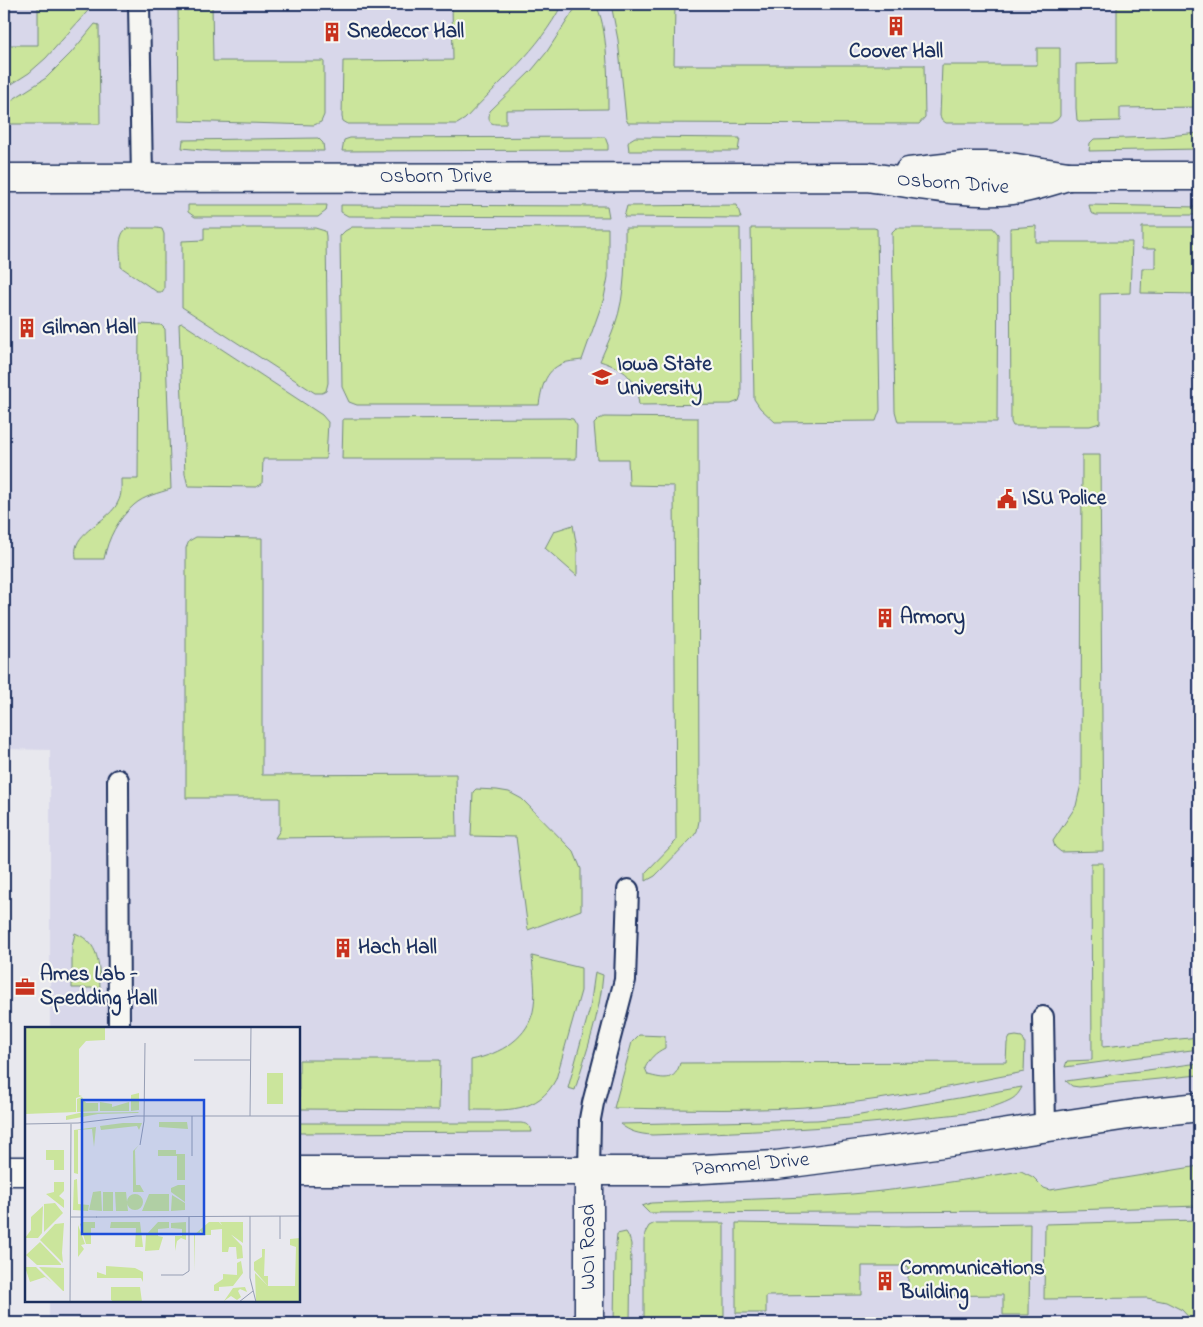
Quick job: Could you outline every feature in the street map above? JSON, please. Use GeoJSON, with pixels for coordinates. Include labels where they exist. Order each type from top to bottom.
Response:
{"type":"FeatureCollection","features":[{"type":"Feature","properties":{"kind":"street","name":"Osborn Drive"},"geometry":{"type":"LineString","coordinates":[[4,178],[868,177],[962,166],[1010,167],[1068,176],[1199,176]]}},
{"type":"Feature","properties":{"kind":"street","name":"Pammel Drive"},"geometry":{"type":"LineString","coordinates":[[300,1171],[668,1171],[776,1164],[943,1143],[1135,1114],[1199,1107]]}},
{"type":"Feature","properties":{"kind":"street"},"geometry":{"type":"LineString","coordinates":[[4,1171],[25,1171]]}},
{"type":"Feature","properties":{"kind":"street","name":"WOI Road"},"geometry":{"type":"LineString","coordinates":[[588,1323],[589,1171]]}},
{"type":"Feature","properties":{"kind":"lane"},"geometry":{"type":"LineString","coordinates":[[139,4],[142,178]]}},
{"type":"Feature","properties":{"kind":"lane"},"geometry":{"type":"LineString","coordinates":[[118,780],[119,1027]]}},
{"type":"Feature","properties":{"kind":"lane"},"geometry":{"type":"LineString","coordinates":[[589,1171],[590,1118],[625,980],[628,890]]}},
{"type":"Feature","properties":{"kind":"lane"},"geometry":{"type":"LineString","coordinates":[[1044,1017],[1045,1127]]}},
{"type":"Feature","properties":{"kind":"shaded area","name":"Iowa State University"},"geometry":{"type":"Polygon","coordinates":[[[4,4],[1199,4],[1199,1323],[49,1323],[49,1302],[300,1302],[300,1027],[50,1027],[50,750],[4,749],[4,4]]]}},
{"type":"Feature","properties":{"kind":"green space"},"geometry":{"type":"Polygon","coordinates":[[[4,4],[10,4],[10,45],[38,45],[38,4],[94,4],[46,58],[29,73],[4,89],[4,4]]]}},
{"type":"Feature","properties":{"kind":"green space"},"geometry":{"type":"Polygon","coordinates":[[[178,4],[212,4],[213,61],[324,61],[324,115],[321,122],[314,125],[179,121],[178,4]]]}},
{"type":"Feature","properties":{"kind":"green space"},"geometry":{"type":"Polygon","coordinates":[[[452,4],[562,4],[531,50],[465,119],[457,124],[348,124],[343,121],[343,61],[453,60],[452,4]]]}},
{"type":"Feature","properties":{"kind":"green space"},"geometry":{"type":"Polygon","coordinates":[[[578,4],[595,4],[603,25],[608,109],[506,110],[506,124],[490,122],[490,111],[532,70],[546,53],[578,4]]]}},
{"type":"Feature","properties":{"kind":"green space"},"geometry":{"type":"Polygon","coordinates":[[[611,4],[675,4],[674,65],[924,65],[925,117],[919,124],[628,123],[626,119],[618,40],[611,4]]]}},
{"type":"Feature","properties":{"kind":"green space"},"geometry":{"type":"Polygon","coordinates":[[[1117,4],[1198,4],[1199,107],[1120,108],[1120,121],[1081,122],[1077,120],[1076,64],[1117,63],[1117,4]]]}},
{"type":"Feature","properties":{"kind":"green space"},"geometry":{"type":"Polygon","coordinates":[[[95,24],[99,25],[100,124],[4,124],[4,105],[46,78],[71,53],[95,24]]]}},
{"type":"Feature","properties":{"kind":"green space"},"geometry":{"type":"Polygon","coordinates":[[[1037,48],[1060,48],[1060,116],[1057,120],[1051,123],[946,123],[942,120],[940,116],[942,65],[1037,65],[1037,48]]]}},
{"type":"Feature","properties":{"kind":"green space"},"geometry":{"type":"Polygon","coordinates":[[[1199,133],[1199,149],[1089,151],[1090,143],[1094,139],[1158,137],[1199,133]]]}},
{"type":"Feature","properties":{"kind":"green space"},"geometry":{"type":"Polygon","coordinates":[[[605,137],[608,150],[342,151],[344,140],[350,138],[605,137]]]}},
{"type":"Feature","properties":{"kind":"green space"},"geometry":{"type":"Polygon","coordinates":[[[635,137],[740,138],[738,151],[629,151],[628,143],[635,137]]]}},
{"type":"Feature","properties":{"kind":"green space"},"geometry":{"type":"Polygon","coordinates":[[[318,138],[323,143],[324,151],[211,151],[182,148],[183,140],[318,138]]]}},
{"type":"Feature","properties":{"kind":"green space"},"geometry":{"type":"Polygon","coordinates":[[[188,205],[327,205],[326,211],[318,217],[195,217],[188,212],[188,205]]]}},
{"type":"Feature","properties":{"kind":"green space"},"geometry":{"type":"Polygon","coordinates":[[[341,205],[607,206],[609,217],[348,216],[341,212],[341,205]]]}},
{"type":"Feature","properties":{"kind":"green space"},"geometry":{"type":"Polygon","coordinates":[[[737,205],[741,218],[624,217],[627,206],[737,205]]]}},
{"type":"Feature","properties":{"kind":"green space"},"geometry":{"type":"Polygon","coordinates":[[[1089,205],[1199,207],[1199,215],[1096,215],[1091,213],[1089,205]]]}},
{"type":"Feature","properties":{"kind":"green space"},"geometry":{"type":"Polygon","coordinates":[[[1036,226],[1036,242],[1132,242],[1130,293],[1100,294],[1100,423],[1090,426],[1013,426],[1011,422],[1010,228],[1036,226]]]}},
{"type":"Feature","properties":{"kind":"green space"},"geometry":{"type":"Polygon","coordinates":[[[352,227],[608,228],[608,277],[604,298],[582,360],[564,363],[552,371],[545,381],[539,405],[357,405],[349,402],[342,387],[340,236],[352,227]]]}},
{"type":"Feature","properties":{"kind":"green space"},"geometry":{"type":"Polygon","coordinates":[[[1142,227],[1199,227],[1199,294],[1141,293],[1142,268],[1155,268],[1155,249],[1142,249],[1142,227]]]}},
{"type":"Feature","properties":{"kind":"green space"},"geometry":{"type":"Polygon","coordinates":[[[128,228],[162,229],[164,234],[164,289],[162,292],[157,292],[121,267],[121,240],[124,231],[128,228]]]}},
{"type":"Feature","properties":{"kind":"green space"},"geometry":{"type":"Polygon","coordinates":[[[204,228],[315,228],[325,231],[328,383],[326,391],[315,393],[182,307],[182,241],[204,240],[204,228]]]}},
{"type":"Feature","properties":{"kind":"green space"},"geometry":{"type":"Polygon","coordinates":[[[625,228],[740,228],[741,395],[739,401],[731,404],[639,405],[638,395],[628,376],[623,371],[600,361],[619,313],[624,277],[625,228]]]}},
{"type":"Feature","properties":{"kind":"green space"},"geometry":{"type":"Polygon","coordinates":[[[751,228],[877,229],[880,410],[876,421],[775,422],[760,408],[754,399],[751,228]]]}},
{"type":"Feature","properties":{"kind":"green space"},"geometry":{"type":"Polygon","coordinates":[[[896,228],[993,228],[998,234],[997,422],[898,422],[895,411],[892,232],[896,228]]]}},
{"type":"Feature","properties":{"kind":"green space"},"geometry":{"type":"Polygon","coordinates":[[[182,323],[322,415],[328,422],[326,459],[263,459],[262,484],[256,487],[188,486],[185,474],[179,324],[182,323]]]}},
{"type":"Feature","properties":{"kind":"green space"},"geometry":{"type":"Polygon","coordinates":[[[139,324],[161,325],[165,329],[171,489],[142,499],[128,510],[115,529],[104,559],[76,559],[78,542],[89,530],[109,514],[118,502],[121,494],[121,479],[138,479],[139,324]]]}},
{"type":"Feature","properties":{"kind":"green space"},"geometry":{"type":"Polygon","coordinates":[[[604,417],[698,418],[699,821],[697,831],[693,837],[655,876],[646,881],[646,872],[676,841],[674,486],[629,485],[628,459],[597,459],[594,424],[604,417]]]}},
{"type":"Feature","properties":{"kind":"green space"},"geometry":{"type":"Polygon","coordinates":[[[343,419],[573,419],[577,426],[576,459],[342,459],[343,419]]]}},
{"type":"Feature","properties":{"kind":"green space"},"geometry":{"type":"Polygon","coordinates":[[[1082,455],[1100,455],[1103,851],[1061,852],[1055,847],[1053,841],[1076,806],[1081,784],[1082,455]]]}},
{"type":"Feature","properties":{"kind":"green space"},"geometry":{"type":"Polygon","coordinates":[[[573,525],[577,548],[577,576],[545,548],[554,531],[573,525]]]}},
{"type":"Feature","properties":{"kind":"green space"},"geometry":{"type":"Polygon","coordinates":[[[196,537],[262,538],[262,775],[456,774],[457,836],[275,838],[280,830],[280,798],[186,798],[186,548],[189,541],[196,537]]]}},
{"type":"Feature","properties":{"kind":"green space"},"geometry":{"type":"Polygon","coordinates":[[[476,789],[509,792],[522,799],[574,852],[581,869],[581,910],[528,930],[516,837],[471,836],[473,792],[476,789]]]}},
{"type":"Feature","properties":{"kind":"green space"},"geometry":{"type":"Polygon","coordinates":[[[1091,863],[1103,863],[1103,1047],[1199,1037],[1199,1049],[1065,1067],[1067,1061],[1092,1060],[1091,863]]]}},
{"type":"Feature","properties":{"kind":"green space"},"geometry":{"type":"Polygon","coordinates":[[[75,933],[83,937],[94,948],[98,963],[100,988],[72,988],[72,947],[75,933]]]}},
{"type":"Feature","properties":{"kind":"green space"},"geometry":{"type":"Polygon","coordinates":[[[532,956],[581,968],[581,991],[556,1079],[540,1099],[520,1108],[471,1110],[471,1060],[493,1054],[512,1043],[527,1027],[531,1017],[535,993],[532,956]]]}},
{"type":"Feature","properties":{"kind":"green space"},"geometry":{"type":"Polygon","coordinates":[[[595,972],[603,975],[599,1004],[575,1090],[568,1088],[590,1008],[595,972]]]}},
{"type":"Feature","properties":{"kind":"green space"},"geometry":{"type":"Polygon","coordinates":[[[639,1035],[665,1036],[665,1048],[653,1056],[645,1068],[648,1075],[664,1078],[672,1076],[680,1063],[1006,1062],[1007,1043],[1010,1037],[1016,1036],[1022,1037],[1025,1043],[1024,1072],[903,1095],[830,1105],[749,1109],[614,1108],[632,1042],[639,1035]]]}},
{"type":"Feature","properties":{"kind":"green space"},"geometry":{"type":"Polygon","coordinates":[[[300,1060],[440,1060],[439,1110],[300,1109],[300,1060]]]}},
{"type":"Feature","properties":{"kind":"green space"},"geometry":{"type":"Polygon","coordinates":[[[1199,1063],[1199,1075],[1079,1087],[1072,1086],[1066,1081],[1199,1063]]]}},
{"type":"Feature","properties":{"kind":"green space"},"geometry":{"type":"Polygon","coordinates":[[[1022,1087],[1014,1098],[999,1105],[976,1111],[851,1125],[652,1135],[635,1132],[620,1124],[817,1120],[849,1117],[1022,1087]]]}},
{"type":"Feature","properties":{"kind":"green space"},"geometry":{"type":"Polygon","coordinates":[[[300,1123],[521,1123],[529,1126],[532,1132],[300,1133],[300,1123]]]}},
{"type":"Feature","properties":{"kind":"green space"},"geometry":{"type":"Polygon","coordinates":[[[1199,1166],[1199,1206],[1039,1211],[649,1213],[642,1206],[651,1203],[852,1194],[916,1187],[1021,1171],[1033,1177],[1044,1188],[1050,1190],[1199,1166]]]}},
{"type":"Feature","properties":{"kind":"green space"},"geometry":{"type":"Polygon","coordinates":[[[1199,1220],[1199,1323],[1194,1323],[1182,1310],[1166,1302],[1147,1298],[1044,1299],[1045,1224],[1199,1220]]]}},
{"type":"Feature","properties":{"kind":"green space"},"geometry":{"type":"Polygon","coordinates":[[[655,1223],[724,1223],[724,1323],[644,1323],[644,1241],[645,1233],[649,1226],[655,1223]]]}},
{"type":"Feature","properties":{"kind":"green space"},"geometry":{"type":"Polygon","coordinates":[[[736,1223],[906,1226],[1030,1224],[1029,1315],[1003,1315],[1003,1295],[908,1296],[908,1266],[862,1266],[862,1295],[766,1296],[766,1313],[736,1313],[736,1223]]]}},
{"type":"Feature","properties":{"kind":"green space"},"geometry":{"type":"Polygon","coordinates":[[[626,1232],[631,1244],[630,1323],[614,1323],[617,1234],[626,1232]]]}},
{"type":"Feature","properties":{"kind":"place","name":"Coover Hall"},"geometry":{"type":"Point","coordinates":[896,26]}},
{"type":"Feature","properties":{"kind":"place","name":"Snedecor Hall"},"geometry":{"type":"Point","coordinates":[332,32]}},
{"type":"Feature","properties":{"kind":"place","name":"Gilman Hall"},"geometry":{"type":"Point","coordinates":[27,328]}},
{"type":"Feature","properties":{"kind":"place","name":"Iowa State University"},"geometry":{"type":"Point","coordinates":[602,377]}},
{"type":"Feature","properties":{"kind":"place","name":"ISU Police"},"geometry":{"type":"Point","coordinates":[1007,499]}},
{"type":"Feature","properties":{"kind":"place","name":"Armory"},"geometry":{"type":"Point","coordinates":[885,618]}},
{"type":"Feature","properties":{"kind":"place","name":"Hach Hall"},"geometry":{"type":"Point","coordinates":[343,948]}},
{"type":"Feature","properties":{"kind":"place","name":"Ames Lab - Spedding Hall"},"geometry":{"type":"Point","coordinates":[25,987]}},
{"type":"Feature","properties":{"kind":"place","name":"Communications Building"},"geometry":{"type":"Point","coordinates":[885,1281]}}]}
